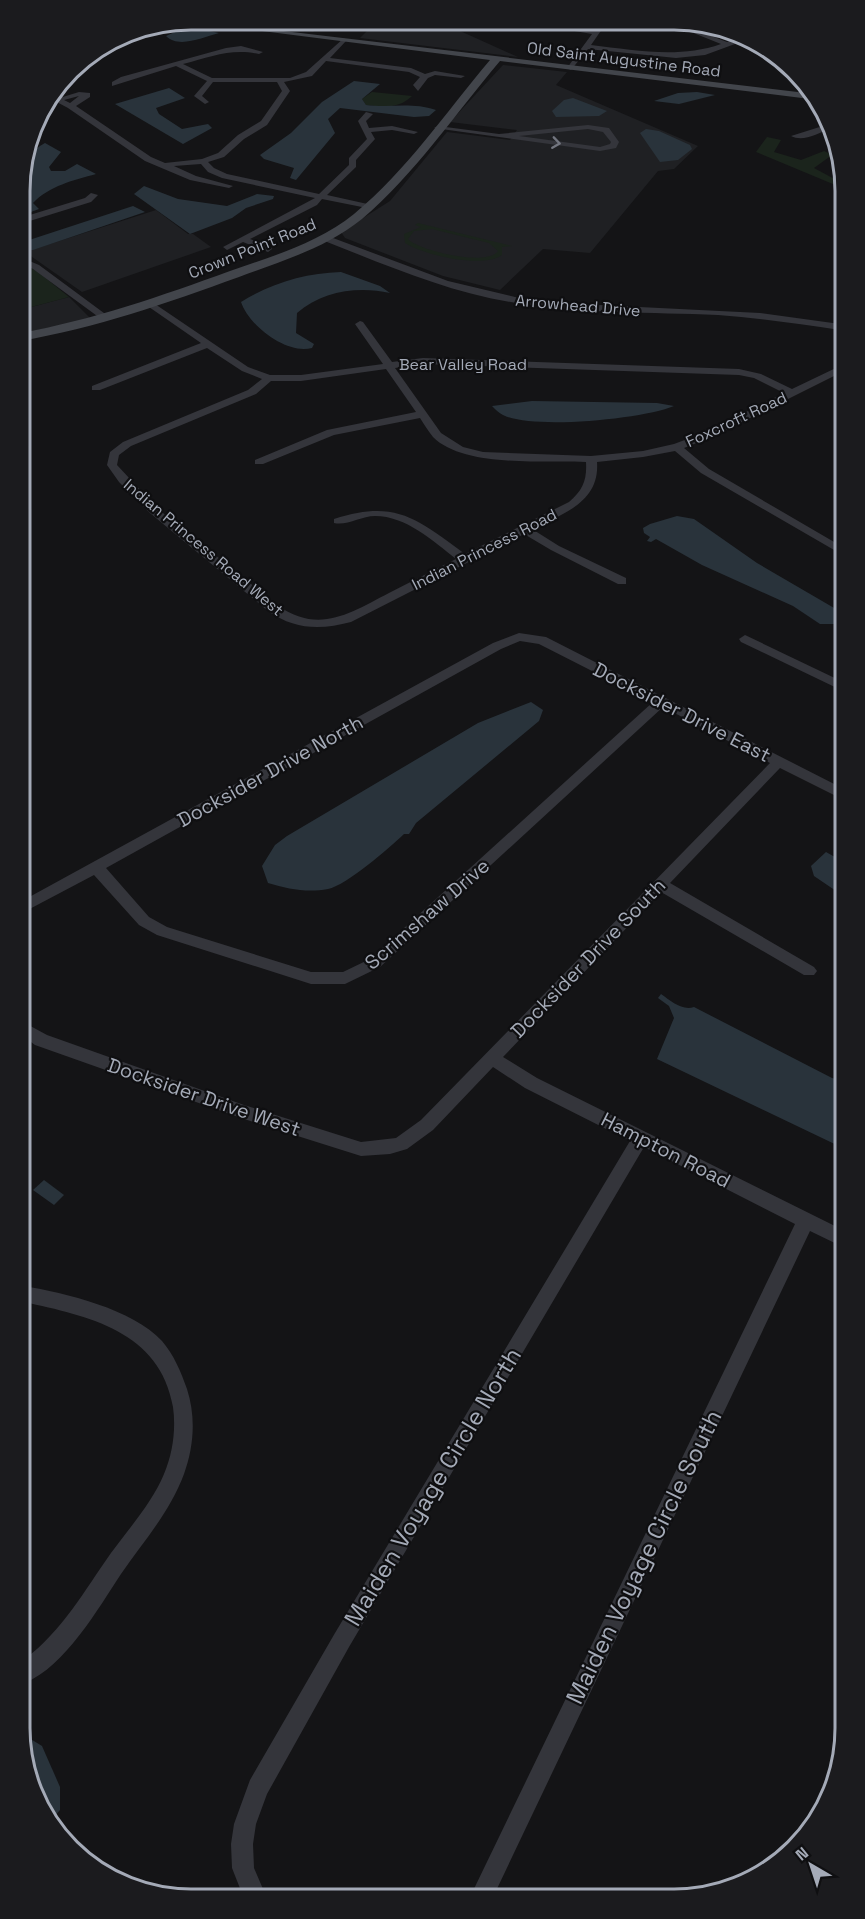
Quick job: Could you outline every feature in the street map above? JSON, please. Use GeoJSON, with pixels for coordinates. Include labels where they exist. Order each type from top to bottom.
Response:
{"type":"FeatureCollection","features":[{"type":"Feature","properties":{"kind":"street","name":"Old Saint Augustine Road"},"geometry":{"type":"LineString","coordinates":[[266,30],[804,95]]}},
{"type":"Feature","properties":{"kind":"street"},"geometry":{"type":"LineString","coordinates":[[571,68],[596,32],[582,30]]}},
{"type":"Feature","properties":{"kind":"street"},"geometry":{"type":"LineString","coordinates":[[693,31],[727,44]]}},
{"type":"Feature","properties":{"kind":"street"},"geometry":{"type":"LineString","coordinates":[[177,64],[211,80],[280,81],[309,74],[344,40]]}},
{"type":"Feature","properties":{"kind":"street"},"geometry":{"type":"LineString","coordinates":[[586,47],[676,56],[702,53],[733,42]]}},
{"type":"Feature","properties":{"kind":"street"},"geometry":{"type":"LineString","coordinates":[[116,84],[124,79],[232,49],[259,52]]}},
{"type":"Feature","properties":{"kind":"street","name":"Crown Point Road"},"geometry":{"type":"LineString","coordinates":[[30,335],[107,319],[152,305],[284,256],[325,238],[369,207],[496,58]]}},
{"type":"Feature","properties":{"kind":"street"},"geometry":{"type":"LineString","coordinates":[[325,59],[411,70],[425,76]]}},
{"type":"Feature","properties":{"kind":"street"},"geometry":{"type":"LineString","coordinates":[[418,89],[417,85],[425,76],[435,73],[461,76]]}},
{"type":"Feature","properties":{"kind":"street"},"geometry":{"type":"LineString","coordinates":[[304,84],[319,77]]}},
{"type":"Feature","properties":{"kind":"street"},"geometry":{"type":"LineString","coordinates":[[205,102],[198,96],[211,80]]}},
{"type":"Feature","properties":{"kind":"street"},"geometry":{"type":"LineString","coordinates":[[280,81],[286,91]]}},
{"type":"Feature","properties":{"kind":"street"},"geometry":{"type":"LineString","coordinates":[[286,91],[295,91]]}},
{"type":"Feature","properties":{"kind":"street"},"geometry":{"type":"LineString","coordinates":[[164,165],[203,161],[220,155],[241,137],[264,123],[286,91]]}},
{"type":"Feature","properties":{"kind":"street"},"geometry":{"type":"LineString","coordinates":[[71,106],[148,159],[193,178],[247,189],[255,183]]}},
{"type":"Feature","properties":{"kind":"street"},"geometry":{"type":"LineString","coordinates":[[227,247],[320,197],[340,176],[350,171],[353,165],[352,160],[371,139],[362,121],[369,114]]}},
{"type":"Feature","properties":{"kind":"street"},"geometry":{"type":"LineString","coordinates":[[438,128],[498,136],[600,149],[613,146],[615,142],[606,130],[588,127],[498,136]]}},
{"type":"Feature","properties":{"kind":"street"},"geometry":{"type":"LineString","coordinates":[[367,130],[392,128],[414,132]]}},
{"type":"Feature","properties":{"kind":"street"},"geometry":{"type":"LineString","coordinates":[[795,136],[808,135],[823,130]]}},
{"type":"Feature","properties":{"kind":"street"},"geometry":{"type":"LineString","coordinates":[[203,161],[216,173],[369,207]]}},
{"type":"Feature","properties":{"kind":"street"},"geometry":{"type":"LineString","coordinates":[[30,218],[88,200],[94,195]]}},
{"type":"Feature","properties":{"kind":"street","name":"Arrowhead Drive"},"geometry":{"type":"LineString","coordinates":[[325,238],[451,285],[517,300],[618,310],[772,316],[835,326]]}},
{"type":"Feature","properties":{"kind":"street"},"geometry":{"type":"LineString","coordinates":[[243,239],[268,249]]}},
{"type":"Feature","properties":{"kind":"street"},"geometry":{"type":"LineString","coordinates":[[30,264],[107,319]]}},
{"type":"Feature","properties":{"kind":"street","name":"Bear Valley Road"},"geometry":{"type":"LineString","coordinates":[[152,305],[245,369],[268,378],[301,378],[388,364],[423,361],[739,372],[757,376],[791,393]]}},
{"type":"Feature","properties":{"kind":"street","name":"Foxcroft Road"},"geometry":{"type":"LineString","coordinates":[[360,324],[437,435],[448,443],[471,453],[591,459],[643,454],[676,447],[710,434],[835,371]]}},
{"type":"Feature","properties":{"kind":"street"},"geometry":{"type":"LineString","coordinates":[[96,388],[208,344]]}},
{"type":"Feature","properties":{"kind":"street","name":"Indian Princess Road West"},"geometry":{"type":"LineString","coordinates":[[268,378],[252,392],[128,444],[114,454],[112,465],[129,487],[281,613],[300,623],[315,625],[347,619]]}},
{"type":"Feature","properties":{"kind":"street"},"geometry":{"type":"LineString","coordinates":[[259,462],[331,432],[422,414]]}},
{"type":"Feature","properties":{"kind":"street"},"geometry":{"type":"LineString","coordinates":[[676,447],[705,471],[835,547]]}},
{"type":"Feature","properties":{"kind":"street","name":"Indian Princess Road"},"geometry":{"type":"LineString","coordinates":[[347,619],[584,496],[593,479],[591,459]]}},
{"type":"Feature","properties":{"kind":"street"},"geometry":{"type":"LineString","coordinates":[[338,521],[367,512],[394,514],[406,518],[464,560]]}},
{"type":"Feature","properties":{"kind":"street"},"geometry":{"type":"LineString","coordinates":[[524,529],[555,548],[622,581]]}},
{"type":"Feature","properties":{"kind":"street","name":"Docksider Drive East"},"geometry":{"type":"LineString","coordinates":[[519,638],[542,640],[835,790]]}},
{"type":"Feature","properties":{"kind":"street","name":"Docksider Drive North"},"geometry":{"type":"LineString","coordinates":[[30,904],[497,646],[519,638]]}},
{"type":"Feature","properties":{"kind":"street"},"geometry":{"type":"LineString","coordinates":[[744,639],[835,683]]}},
{"type":"Feature","properties":{"kind":"street","name":"Scrimshaw Drive"},"geometry":{"type":"LineString","coordinates":[[96,867],[153,927],[311,978],[345,978],[375,963],[662,701]]}},
{"type":"Feature","properties":{"kind":"street","name":"Docksider Drive South"},"geometry":{"type":"LineString","coordinates":[[390,1147],[401,1144],[427,1125],[779,761]]}},
{"type":"Feature","properties":{"kind":"street"},"geometry":{"type":"LineString","coordinates":[[660,884],[809,971]]}},
{"type":"Feature","properties":{"kind":"street","name":"Docksider Drive West"},"geometry":{"type":"LineString","coordinates":[[30,1033],[41,1040],[244,1112],[361,1149],[390,1147]]}},
{"type":"Feature","properties":{"kind":"street","name":"Hampton Road"},"geometry":{"type":"LineString","coordinates":[[491,1058],[531,1083],[835,1235]]}},
{"type":"Feature","properties":{"kind":"street","name":"Maiden Voyage Circle North"},"geometry":{"type":"LineString","coordinates":[[252,1889],[243,1868],[242,1844],[258,1788],[342,1640],[641,1137]]}},
{"type":"Feature","properties":{"kind":"street","name":"Maiden Voyage Circle South"},"geometry":{"type":"LineString","coordinates":[[485,1889],[806,1220]]}},
{"type":"Feature","properties":{"kind":"street"},"geometry":{"type":"LineString","coordinates":[[30,1296],[101,1314],[125,1324],[148,1339],[164,1358],[176,1379],[184,1434],[179,1461],[163,1495],[66,1632],[42,1660],[30,1668]]}},
{"type":"Feature","properties":{"kind":"shaded area"},"geometry":{"type":"Polygon","coordinates":[[[205,30],[219,33],[184,42],[171,40],[166,36],[178,31],[205,30]]]}},
{"type":"Feature","properties":{"kind":"shaded area"},"geometry":{"type":"Polygon","coordinates":[[[368,30],[458,30],[518,57],[360,38],[368,30]]]}},
{"type":"Feature","properties":{"kind":"shaded area"},"geometry":{"type":"Polygon","coordinates":[[[503,65],[567,72],[556,85],[698,146],[674,169],[658,171],[590,253],[543,249],[500,290],[443,276],[345,238],[341,232],[390,201],[447,132],[510,140],[517,130],[450,122],[503,65]]]}},
{"type":"Feature","properties":{"kind":"shaded area"},"geometry":{"type":"Polygon","coordinates":[[[354,81],[380,84],[362,99],[366,105],[418,106],[436,110],[429,116],[414,117],[340,108],[328,119],[335,133],[296,180],[290,178],[294,168],[264,159],[260,155],[291,133],[322,102],[354,81]]]}},
{"type":"Feature","properties":{"kind":"shaded area"},"geometry":{"type":"Polygon","coordinates":[[[169,88],[185,98],[156,108],[159,114],[182,129],[208,124],[212,128],[183,144],[115,104],[169,88]]]}},
{"type":"Feature","properties":{"kind":"shaded area"},"geometry":{"type":"Polygon","coordinates":[[[372,92],[412,96],[396,105],[366,105],[362,99],[372,92]]]}},
{"type":"Feature","properties":{"kind":"shaded area"},"geometry":{"type":"Polygon","coordinates":[[[697,92],[715,95],[679,104],[654,101],[678,93],[697,92]]]}},
{"type":"Feature","properties":{"kind":"shaded area"},"geometry":{"type":"Polygon","coordinates":[[[573,98],[607,111],[599,116],[556,117],[552,111],[564,100],[573,98]]]}},
{"type":"Feature","properties":{"kind":"shaded area"},"geometry":{"type":"Polygon","coordinates":[[[646,129],[659,131],[690,145],[692,149],[678,160],[660,162],[640,133],[646,129]]]}},
{"type":"Feature","properties":{"kind":"shaded area"},"geometry":{"type":"Polygon","coordinates":[[[767,137],[781,140],[774,152],[801,160],[824,151],[831,156],[814,168],[834,179],[835,185],[756,152],[767,137]]]}},
{"type":"Feature","properties":{"kind":"shaded area"},"geometry":{"type":"Polygon","coordinates":[[[45,143],[61,152],[49,167],[51,171],[65,171],[77,164],[96,174],[62,184],[46,192],[33,203],[39,209],[30,212],[30,180],[36,149],[45,143]]]}},
{"type":"Feature","properties":{"kind":"shaded area"},"geometry":{"type":"Polygon","coordinates":[[[144,186],[178,199],[227,206],[257,194],[274,196],[273,199],[246,208],[232,218],[190,234],[134,194],[144,186]]]}},
{"type":"Feature","properties":{"kind":"shaded area"},"geometry":{"type":"Polygon","coordinates":[[[133,206],[145,212],[33,250],[30,250],[30,240],[133,206]]]}},
{"type":"Feature","properties":{"kind":"shaded area"},"geometry":{"type":"Polygon","coordinates":[[[156,210],[188,234],[193,234],[211,247],[82,292],[30,256],[30,250],[156,210]]]}},
{"type":"Feature","properties":{"kind":"shaded area"},"geometry":{"type":"Polygon","coordinates":[[[418,223],[512,246],[502,247],[502,255],[482,261],[439,256],[405,243],[404,234],[421,227],[415,225],[418,223]],[[432,229],[414,231],[408,239],[425,248],[453,256],[481,258],[492,256],[498,251],[489,243],[432,229]]]}},
{"type":"Feature","properties":{"kind":"shaded area"},"geometry":{"type":"Polygon","coordinates":[[[30,268],[38,272],[69,297],[30,307],[30,268]]]}},
{"type":"Feature","properties":{"kind":"shaded area"},"geometry":{"type":"Polygon","coordinates":[[[341,272],[380,286],[390,293],[365,290],[341,292],[318,300],[297,313],[296,333],[314,344],[312,348],[291,347],[270,337],[252,320],[241,302],[265,289],[289,280],[315,274],[341,272]]]}},
{"type":"Feature","properties":{"kind":"shaded area"},"geometry":{"type":"Polygon","coordinates":[[[69,297],[92,320],[30,331],[30,307],[69,297]]]}},
{"type":"Feature","properties":{"kind":"shaded area"},"geometry":{"type":"Polygon","coordinates":[[[532,401],[657,403],[674,406],[614,419],[538,422],[503,415],[492,406],[532,401]]]}},
{"type":"Feature","properties":{"kind":"shaded area"},"geometry":{"type":"Polygon","coordinates":[[[677,516],[694,519],[757,563],[835,608],[835,624],[820,624],[793,606],[702,565],[656,539],[651,542],[647,541],[650,537],[644,533],[643,528],[677,516]]]}},
{"type":"Feature","properties":{"kind":"shaded area"},"geometry":{"type":"Polygon","coordinates":[[[531,702],[543,710],[539,721],[416,823],[409,834],[404,834],[346,881],[328,889],[313,891],[268,883],[262,866],[275,845],[287,836],[478,723],[531,702]]]}},
{"type":"Feature","properties":{"kind":"shaded area"},"geometry":{"type":"Polygon","coordinates":[[[826,852],[835,857],[835,890],[814,876],[811,866],[826,852]]]}},
{"type":"Feature","properties":{"kind":"shaded area"},"geometry":{"type":"Polygon","coordinates":[[[661,994],[677,1005],[685,1008],[694,1007],[835,1079],[835,1144],[657,1059],[674,1018],[669,1006],[658,998],[661,994]]]}},
{"type":"Feature","properties":{"kind":"shaded area"},"geometry":{"type":"Polygon","coordinates":[[[44,1180],[64,1195],[54,1205],[33,1190],[44,1180]]]}},
{"type":"Feature","properties":{"kind":"shaded area"},"geometry":{"type":"Polygon","coordinates":[[[31,1739],[42,1746],[60,1787],[60,1810],[56,1815],[42,1790],[35,1770],[31,1739]]]}}]}
